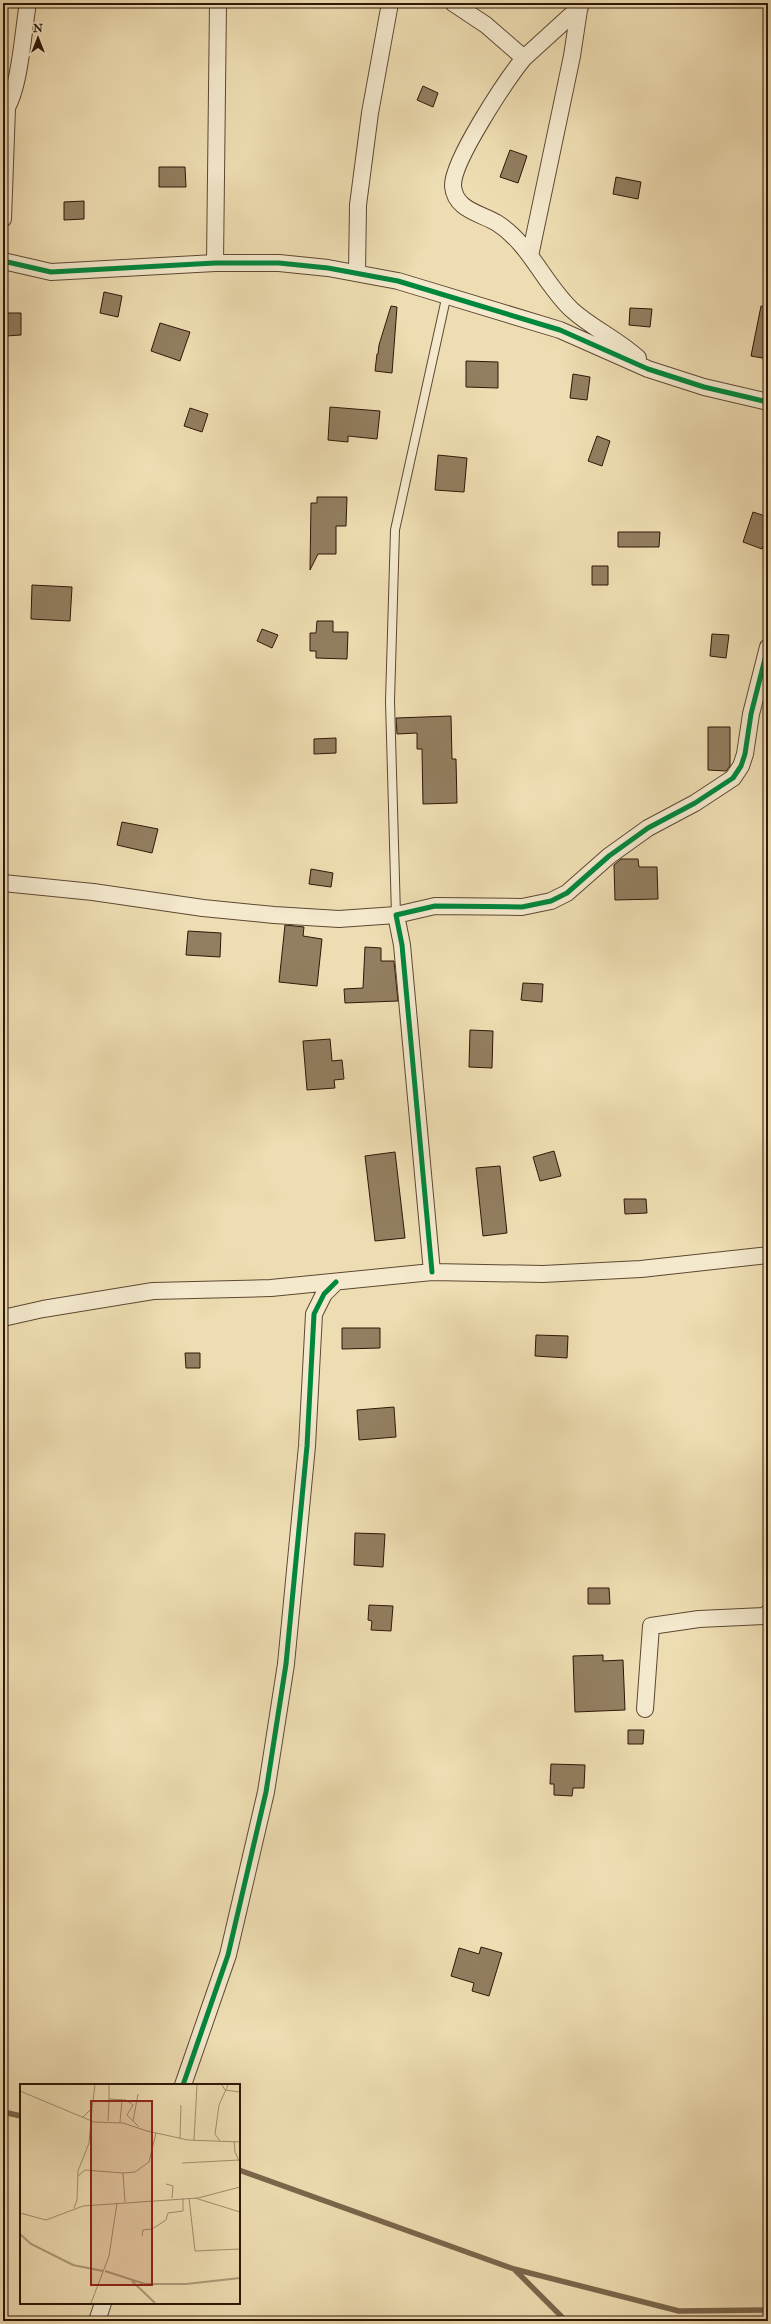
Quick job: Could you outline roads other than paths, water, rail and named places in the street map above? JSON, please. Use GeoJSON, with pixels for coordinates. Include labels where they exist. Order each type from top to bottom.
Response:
{"type":"FeatureCollection","features":[{"type":"Feature","properties":{"kind":"street"},"geometry":{"type":"LineString","coordinates":[[3,219],[5,110],[15,84],[28,3]]}},
{"type":"Feature","properties":{"kind":"street"},"geometry":{"type":"LineString","coordinates":[[215,263],[218,3]]}},
{"type":"Feature","properties":{"kind":"street"},"geometry":{"type":"LineString","coordinates":[[357,273],[358,205],[370,113],[390,3]]}},
{"type":"Feature","properties":{"kind":"street"},"geometry":{"type":"LineString","coordinates":[[453,3],[486,25],[524,58]]}},
{"type":"Feature","properties":{"kind":"street"},"geometry":{"type":"LineString","coordinates":[[580,5],[524,58],[486,113],[456,169],[453,187],[458,201],[470,211],[497,223],[511,235],[530,256],[571,309],[587,322],[630,351],[648,369]]}},
{"type":"Feature","properties":{"kind":"street"},"geometry":{"type":"LineString","coordinates":[[530,256],[572,56],[580,5]]}},
{"type":"Feature","properties":{"kind":"street"},"geometry":{"type":"LineString","coordinates":[[3,261],[51,272],[215,263],[279,264],[357,273],[398,281],[447,294],[560,330],[648,369],[704,387],[768,402]]}},
{"type":"Feature","properties":{"kind":"street"},"geometry":{"type":"LineString","coordinates":[[3,883],[93,892],[203,908],[274,915],[340,919],[396,915],[435,906],[522,907],[551,901],[567,893],[609,856],[648,828],[695,803],[733,778],[741,766],[745,754],[751,714],[768,647]]}},
{"type":"Feature","properties":{"kind":"street"},"geometry":{"type":"LineString","coordinates":[[396,915],[402,945],[432,1272]]}},
{"type":"Feature","properties":{"kind":"street"},"geometry":{"type":"LineString","coordinates":[[3,1318],[43,1309],[153,1291],[271,1288],[432,1272],[536,1274],[634,1270],[768,1255]]}},
{"type":"Feature","properties":{"kind":"street"},"geometry":{"type":"LineString","coordinates":[[183,2084],[228,1955],[266,1792],[287,1648],[307,1446],[314,1314],[324,1294],[336,1282]]}},
{"type":"Feature","properties":{"kind":"street"},"geometry":{"type":"LineString","coordinates":[[645,1709],[651,1626],[700,1619],[764,1616],[768,1613]]}},
{"type":"Feature","properties":{"kind":"street"},"geometry":{"type":"LineString","coordinates":[[97,2321],[103,2304]]}},
{"type":"Feature","properties":{"kind":"lane"},"geometry":{"type":"LineString","coordinates":[[396,915],[390,700],[395,530],[447,294]]}},
{"type":"Feature","properties":{"kind":"waterway"},"geometry":{"type":"LineString","coordinates":[[3,2112],[20,2116]]}},
{"type":"Feature","properties":{"kind":"waterway"},"geometry":{"type":"LineString","coordinates":[[240,2170],[514,2269],[679,2311],[768,2310]]}},
{"type":"Feature","properties":{"kind":"waterway"},"geometry":{"type":"LineString","coordinates":[[515,2270],[566,2321]]}}]}
